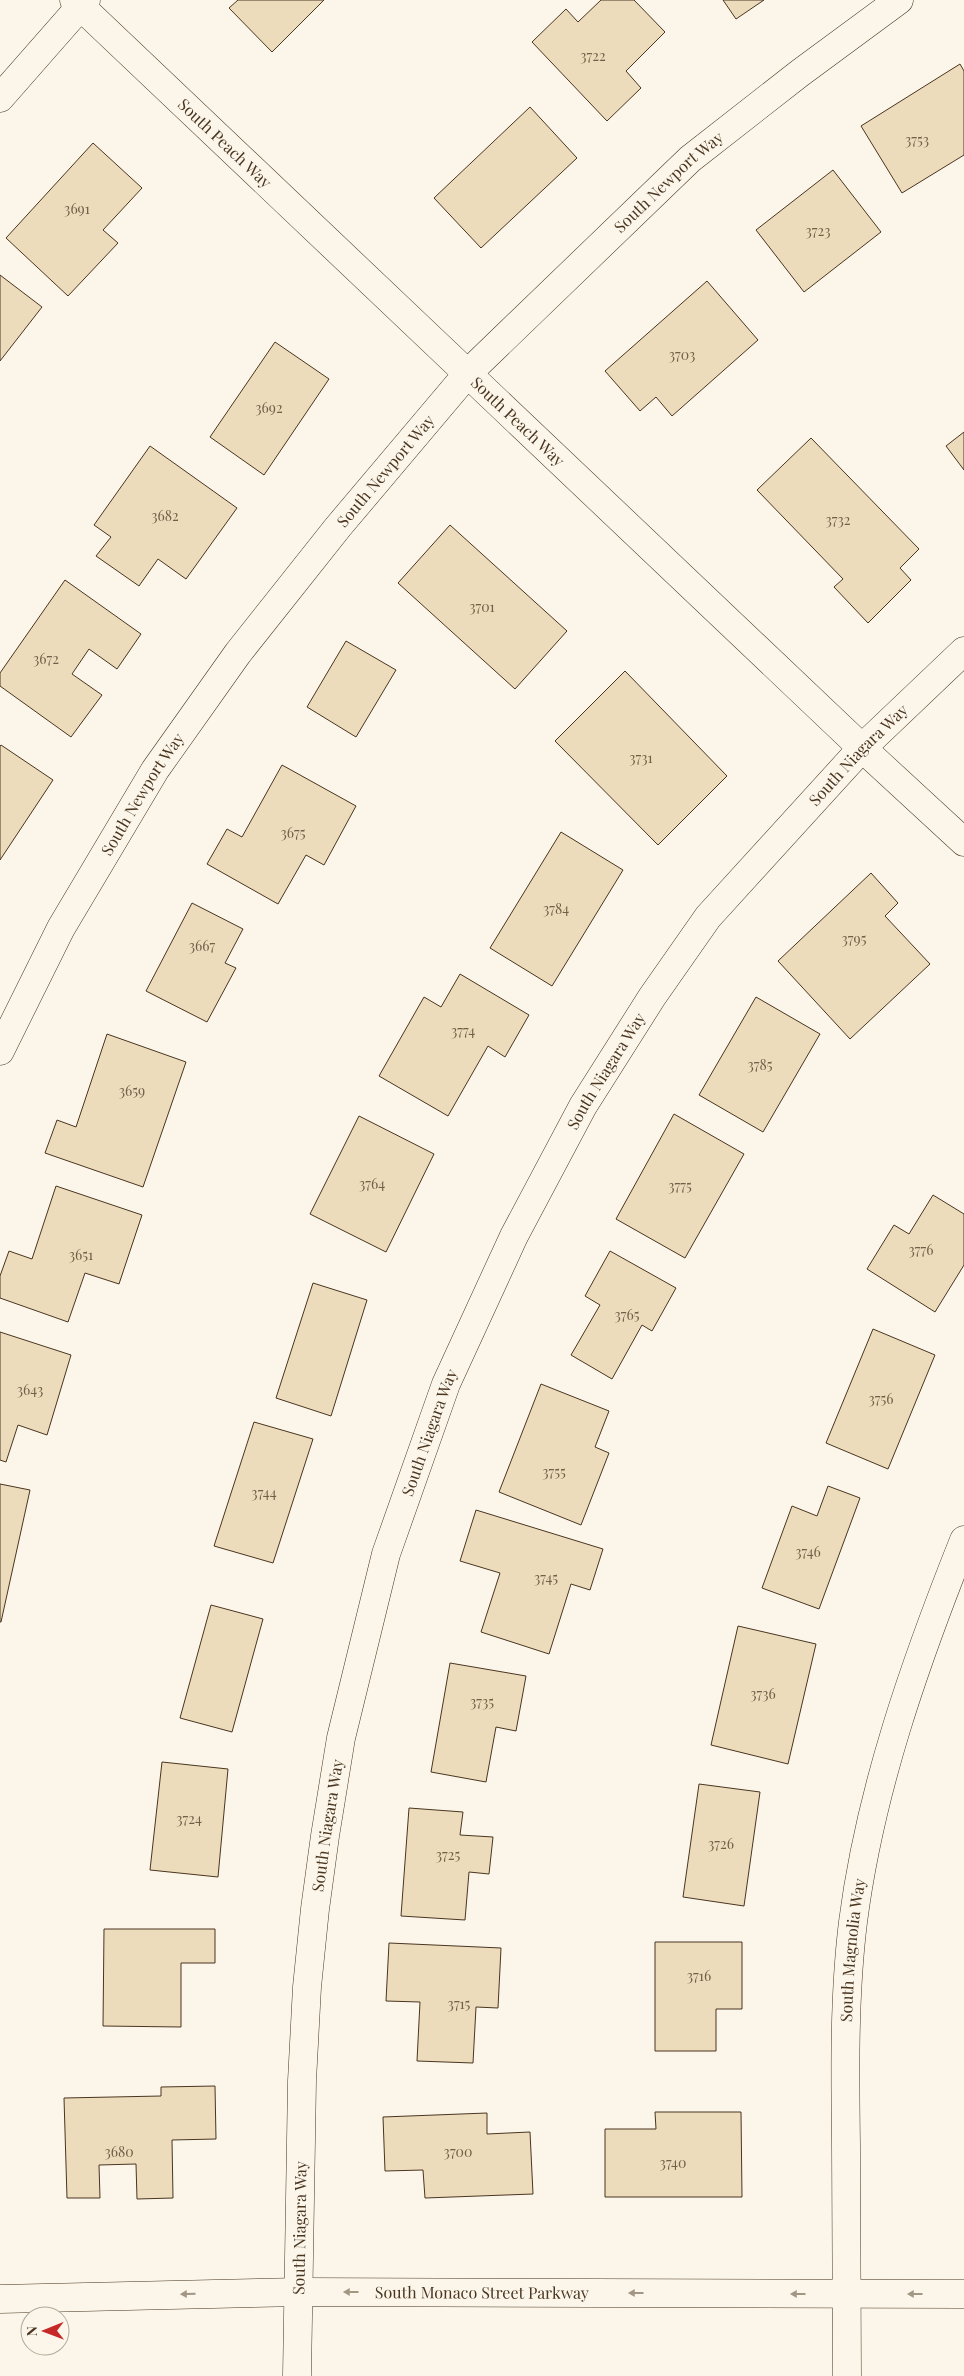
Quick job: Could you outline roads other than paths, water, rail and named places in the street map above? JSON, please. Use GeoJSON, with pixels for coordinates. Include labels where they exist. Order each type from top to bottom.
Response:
{"type":"FeatureCollection","features":[{"type":"Feature","properties":{"kind":"street","name":"South Newport Way"},"geometry":{"type":"LineString","coordinates":[[0,1051],[61,928],[155,770],[238,653],[338,526],[468,373],[690,159],[800,73],[899,0]]}},
{"type":"Feature","properties":{"kind":"street","name":"South Peach Way"},"geometry":{"type":"LineString","coordinates":[[80,2],[862,748],[964,842]]}},
{"type":"Feature","properties":{"kind":"street"},"geometry":{"type":"LineString","coordinates":[[0,98],[80,2]]}},
{"type":"Feature","properties":{"kind":"street","name":"South Niagara Way"},"geometry":{"type":"LineString","coordinates":[[297,2376],[300,2292],[302,2081],[307,1987],[315,1909],[339,1748],[386,1554],[446,1384],[514,1236],[583,1106],[652,997],[708,916],[862,748],[964,651]]}},
{"type":"Feature","properties":{"kind":"street","name":"South Magnolia Way"},"geometry":{"type":"LineString","coordinates":[[847,2376],[846,2032],[853,1922],[869,1835],[895,1733],[922,1647],[964,1540]]}},
{"type":"Feature","properties":{"kind":"street","name":"South Monaco Street Parkway"},"geometry":{"type":"LineString","coordinates":[[0,2299],[300,2292],[964,2294]]}}]}
